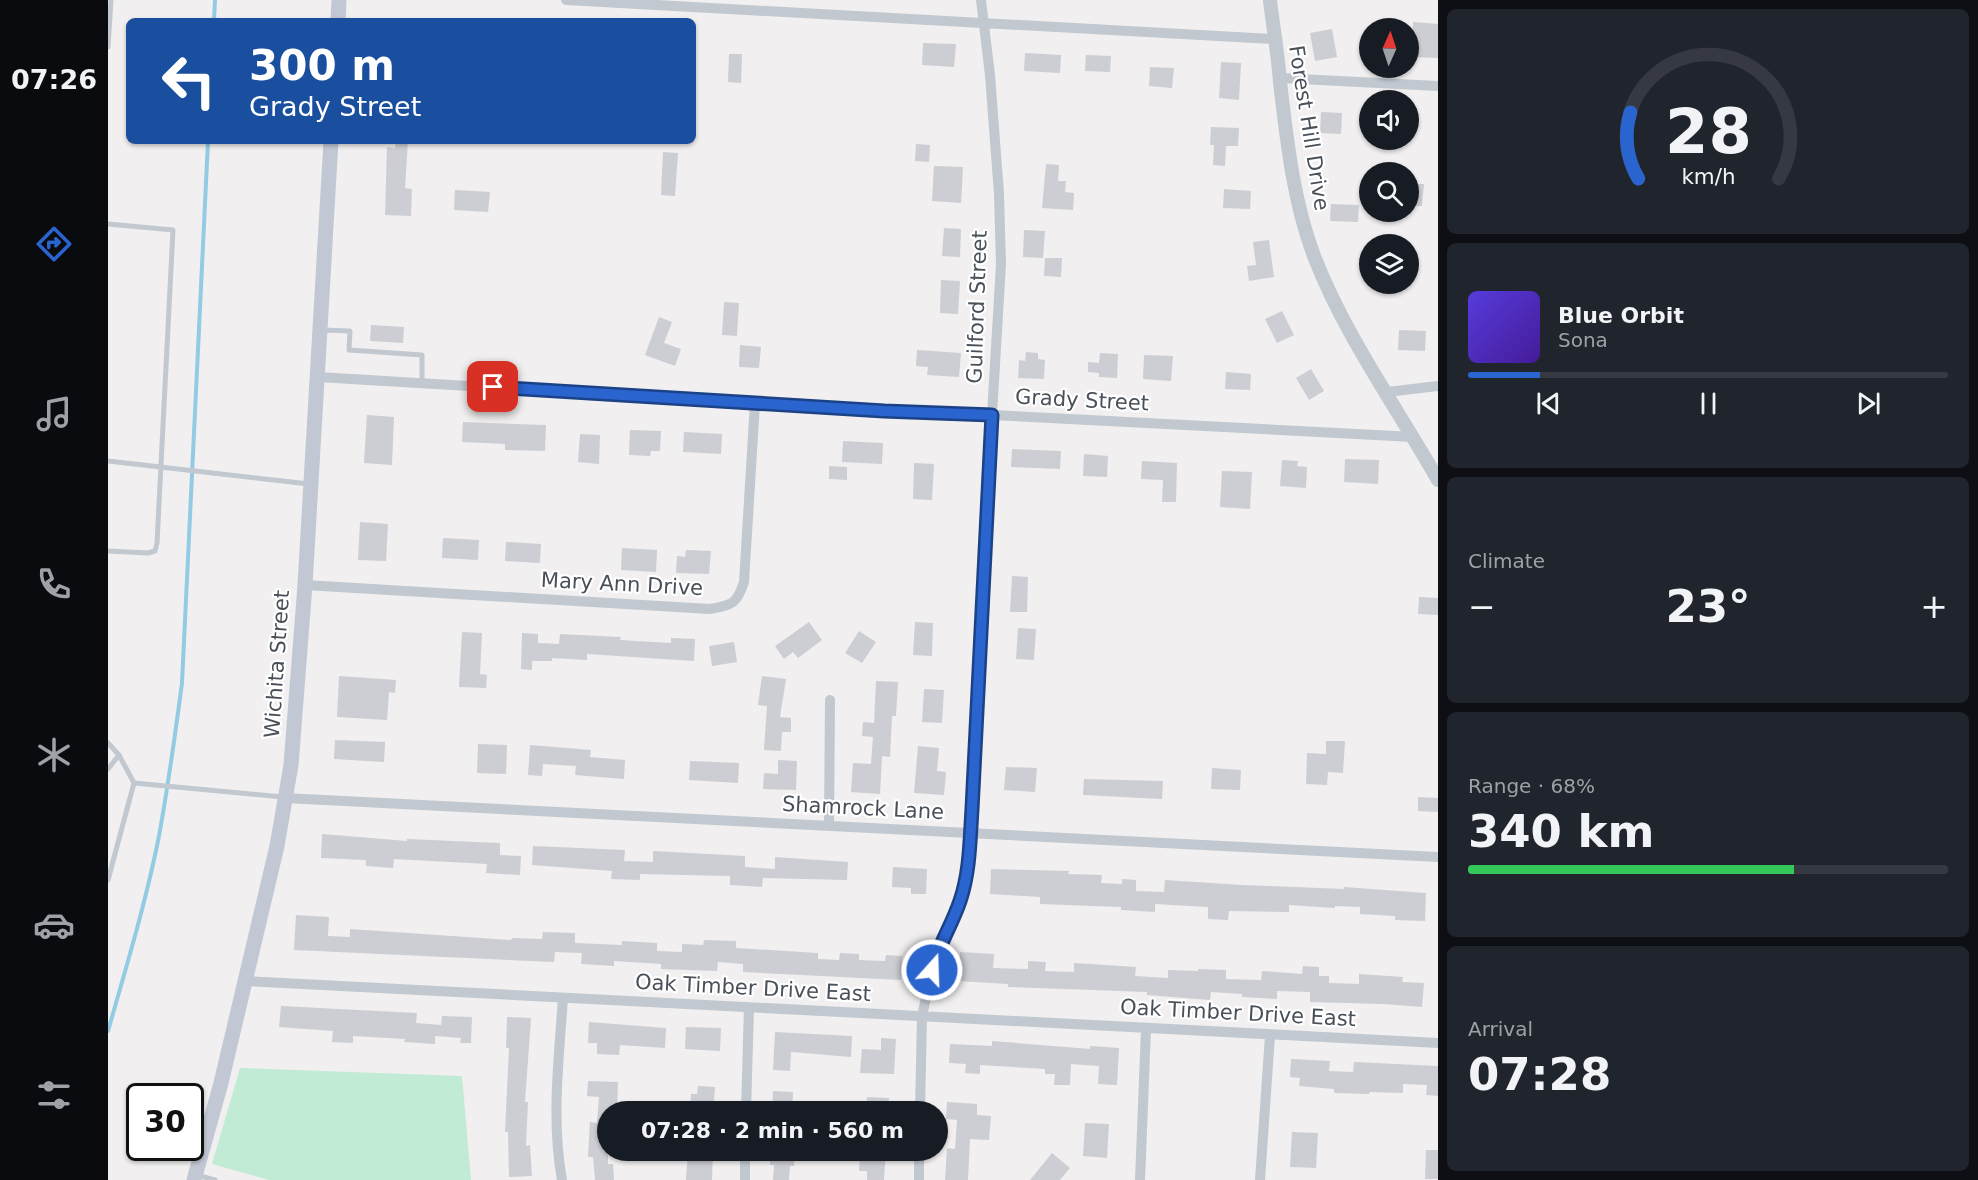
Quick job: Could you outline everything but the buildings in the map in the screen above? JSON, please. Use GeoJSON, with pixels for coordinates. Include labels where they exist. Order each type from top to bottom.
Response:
{"type":"FeatureCollection","features":[{"type":"Feature","properties":{"kind":"main road"},"geometry":{"type":"LineString","coordinates":[[338,18],[339,0]]}},
{"type":"Feature","properties":{"kind":"main road","name":"Wichita Street"},"geometry":{"type":"LineString","coordinates":[[195,1177],[221,1083],[277,846],[291,765],[305,585],[331,144]]}},
{"type":"Feature","properties":{"kind":"street"},"geometry":{"type":"LineString","coordinates":[[566,0],[1274,39]]}},
{"type":"Feature","properties":{"kind":"street","name":"Guilford Street"},"geometry":{"type":"LineString","coordinates":[[920,1101],[922,1016],[935,957],[961,900],[970,833],[1001,264],[999,194],[990,75],[982,24],[981,0]]}},
{"type":"Feature","properties":{"kind":"street","name":"Forest Hill Drive"},"geometry":{"type":"LineString","coordinates":[[1270,0],[1288,153],[1303,224],[1321,272],[1340,313],[1438,480]]}},
{"type":"Feature","properties":{"kind":"street"},"geometry":{"type":"LineString","coordinates":[[1280,78],[1438,86]]}},
{"type":"Feature","properties":{"kind":"street","name":"Grady Street"},"geometry":{"type":"LineString","coordinates":[[318,377],[884,411],[1414,437]]}},
{"type":"Feature","properties":{"kind":"street"},"geometry":{"type":"LineString","coordinates":[[1387,392],[1438,386]]}},
{"type":"Feature","properties":{"kind":"street","name":"Mary Ann Drive"},"geometry":{"type":"LineString","coordinates":[[305,585],[710,609],[728,606],[740,597],[744,582],[756,403]]}},
{"type":"Feature","properties":{"kind":"street"},"geometry":{"type":"LineString","coordinates":[[829,826],[830,700]]}},
{"type":"Feature","properties":{"kind":"street","name":"Shamrock Lane"},"geometry":{"type":"LineString","coordinates":[[285,798],[1438,857]]}},
{"type":"Feature","properties":{"kind":"street","name":"Oak Timber Drive East"},"geometry":{"type":"LineString","coordinates":[[245,981],[1438,1043]]}},
{"type":"Feature","properties":{"kind":"street"},"geometry":{"type":"LineString","coordinates":[[562,1180],[559,1166],[556,1094],[563,998]]}},
{"type":"Feature","properties":{"kind":"street"},"geometry":{"type":"LineString","coordinates":[[746,1101],[749,1007]]}},
{"type":"Feature","properties":{"kind":"street"},"geometry":{"type":"LineString","coordinates":[[1140,1180],[1146,1029]]}},
{"type":"Feature","properties":{"kind":"street"},"geometry":{"type":"LineString","coordinates":[[1260,1180],[1270,1035]]}},
{"type":"Feature","properties":{"kind":"street"},"geometry":{"type":"LineString","coordinates":[[745,1161],[745,1180]]}},
{"type":"Feature","properties":{"kind":"street"},"geometry":{"type":"LineString","coordinates":[[919,1161],[919,1180]]}},
{"type":"Feature","properties":{"kind":"lane"},"geometry":{"type":"LineString","coordinates":[[108,47],[111,0]]}},
{"type":"Feature","properties":{"kind":"lane"},"geometry":{"type":"LineString","coordinates":[[108,224],[173,230],[155,551],[148,553],[108,552]]}},
{"type":"Feature","properties":{"kind":"lane"},"geometry":{"type":"LineString","coordinates":[[320,330],[351,331],[349,350],[422,355],[422,383]]}},
{"type":"Feature","properties":{"kind":"lane"},"geometry":{"type":"LineString","coordinates":[[108,461],[311,484]]}},
{"type":"Feature","properties":{"kind":"lane"},"geometry":{"type":"LineString","coordinates":[[108,743],[119,755],[134,783],[108,880]]}},
{"type":"Feature","properties":{"kind":"lane"},"geometry":{"type":"LineString","coordinates":[[108,769],[119,755]]}},
{"type":"Feature","properties":{"kind":"lane"},"geometry":{"type":"LineString","coordinates":[[134,783],[285,798]]}},
{"type":"Feature","properties":{"kind":"lane"},"geometry":{"type":"LineString","coordinates":[[195,1177],[215,1180]]}},
{"type":"Feature","properties":{"kind":"green space"},"geometry":{"type":"Polygon","coordinates":[[[240,1068],[462,1076],[471,1180],[269,1180],[212,1164],[240,1068]]]}},
{"type":"Feature","properties":{"kind":"waterway"},"geometry":{"type":"LineString","coordinates":[[214,18],[215,0]]}},
{"type":"Feature","properties":{"kind":"waterway"},"geometry":{"type":"LineString","coordinates":[[108,1031],[153,865],[182,683],[208,144]]}},
{"type":"Feature","properties":{"kind":"route"},"geometry":{"type":"LineString","coordinates":[[493,387],[884,411],[992,415],[967,868],[961,900],[935,957],[932,970]]}}]}
